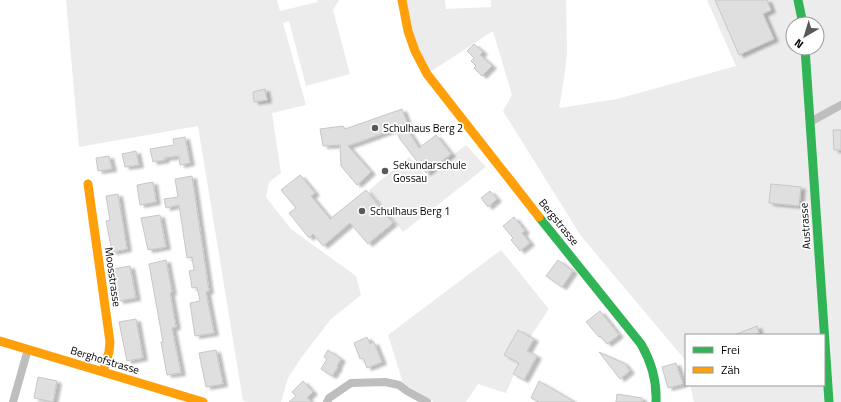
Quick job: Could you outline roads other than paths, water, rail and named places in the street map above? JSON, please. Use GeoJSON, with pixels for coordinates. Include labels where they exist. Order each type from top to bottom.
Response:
{"type":"FeatureCollection","features":[{"type":"Feature","properties":{"kind":"street","name":"Bergstrasse"},"geometry":{"type":"LineString","coordinates":[[402,0],[408,31],[422,65],[431,79],[641,344],[654,372],[656,381],[656,402]]}},
{"type":"Feature","properties":{"kind":"street"},"geometry":{"type":"LineString","coordinates":[[798,0],[801,16]]}},
{"type":"Feature","properties":{"kind":"street","name":"Austrasse"},"geometry":{"type":"LineString","coordinates":[[806,56],[824,334]]}},
{"type":"Feature","properties":{"kind":"street"},"geometry":{"type":"LineString","coordinates":[[810,122],[841,105]]}},
{"type":"Feature","properties":{"kind":"street","name":"Moosstrasse"},"geometry":{"type":"LineString","coordinates":[[88,184],[110,342],[109,352],[103,372]]}},
{"type":"Feature","properties":{"kind":"street","name":"Berghofstrasse"},"geometry":{"type":"LineString","coordinates":[[0,341],[203,402]]}},
{"type":"Feature","properties":{"kind":"street","name":"Austrasse"},"geometry":{"type":"LineString","coordinates":[[825,343],[829,402]]}},
{"type":"Feature","properties":{"kind":"street"},"geometry":{"type":"LineString","coordinates":[[12,402],[28,349]]}},
{"type":"Feature","properties":{"kind":"street"},"geometry":{"type":"LineString","coordinates":[[327,402],[329,398],[351,383],[386,382],[399,385],[427,402]]}},
{"type":"Feature","properties":{"kind":"place","name":"Schulhaus Berg 2"},"geometry":{"type":"Point","coordinates":[375,128]}},
{"type":"Feature","properties":{"kind":"place","name":"Sekundarschule Gossau"},"geometry":{"type":"Point","coordinates":[385,171]}},
{"type":"Feature","properties":{"kind":"place","name":"Schulhaus Berg 1"},"geometry":{"type":"Point","coordinates":[362,211]}}]}
